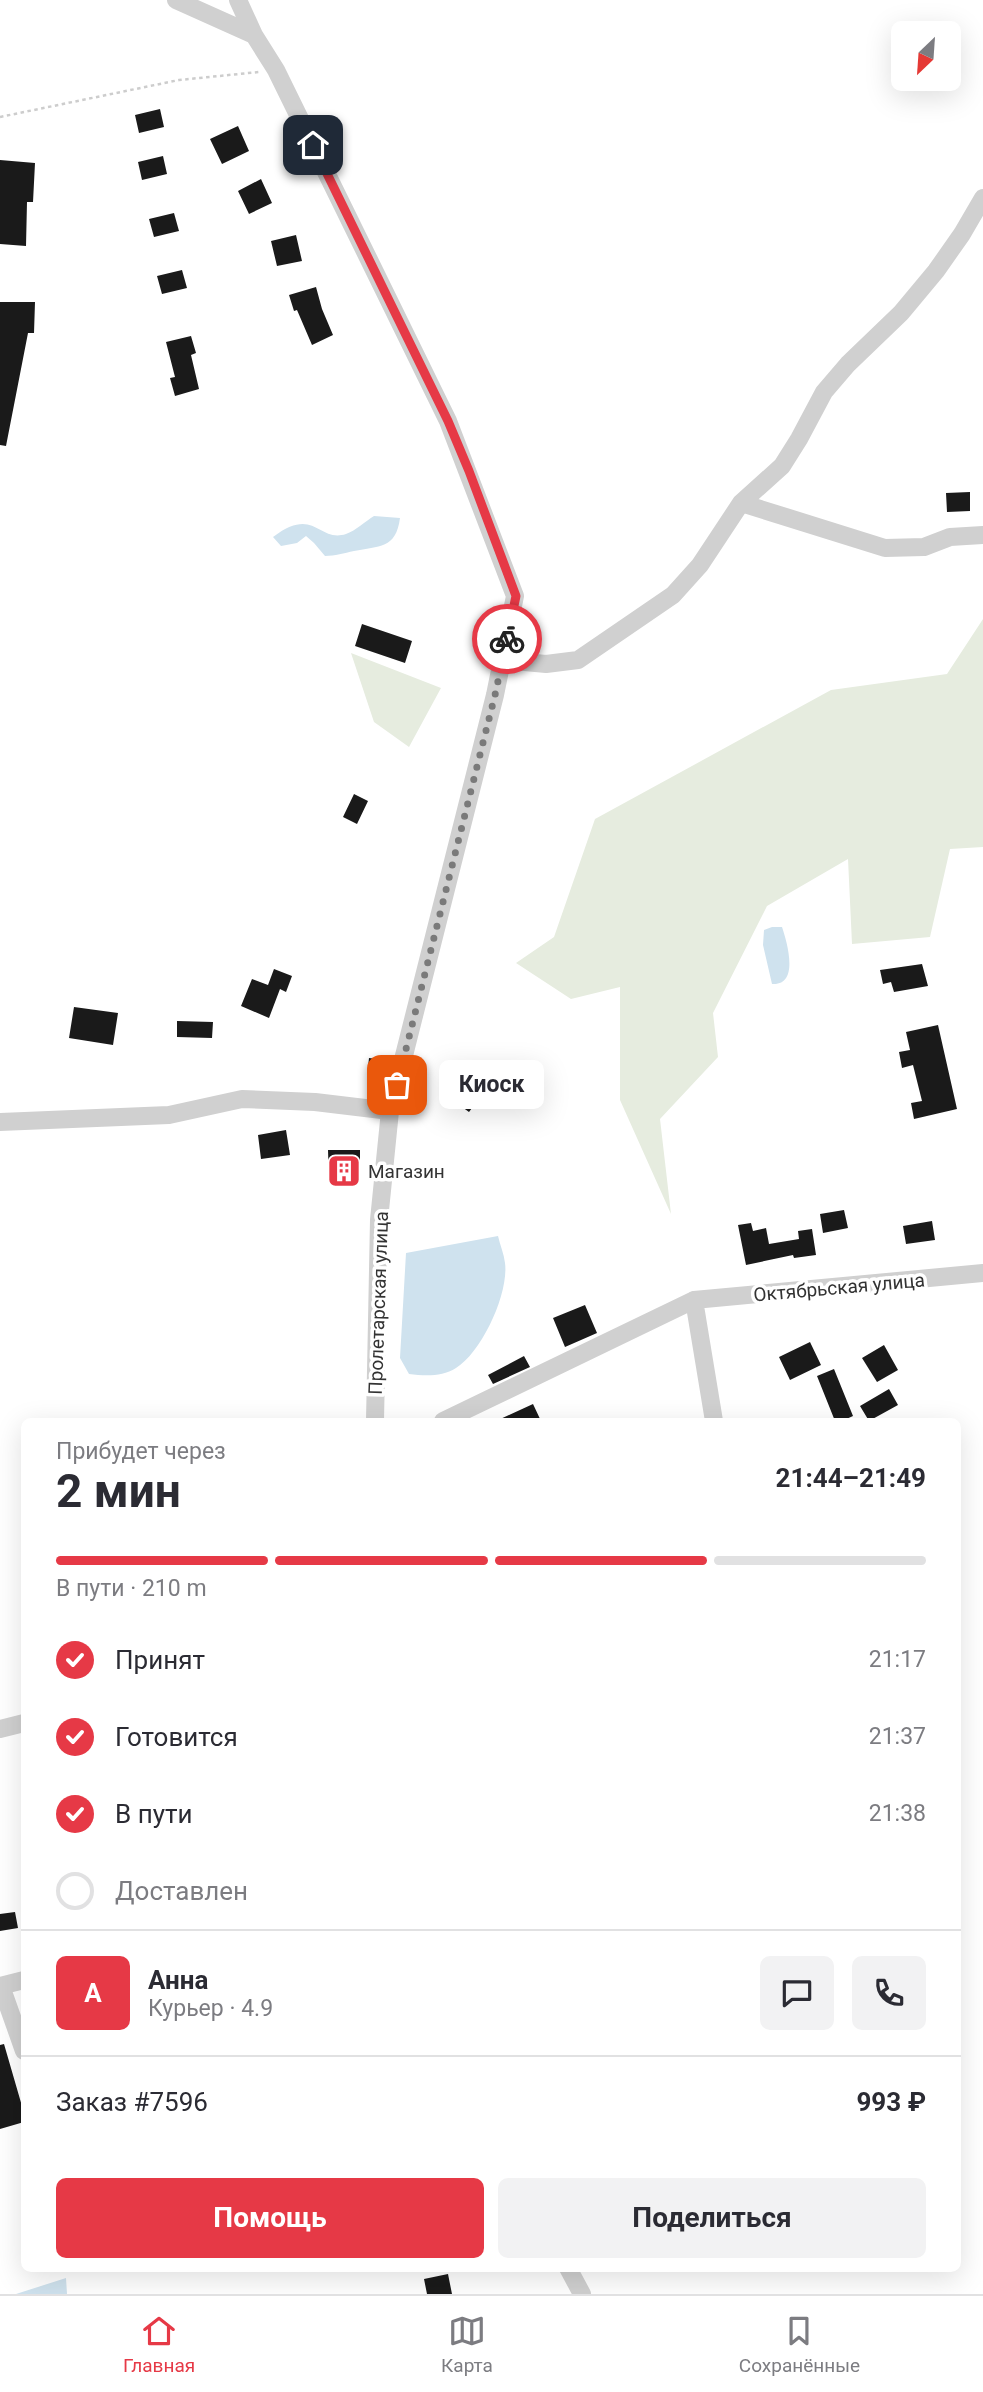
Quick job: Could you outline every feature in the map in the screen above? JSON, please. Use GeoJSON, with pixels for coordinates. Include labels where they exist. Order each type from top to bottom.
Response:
{"type":"FeatureCollection","features":[{"type":"Feature","properties":{"kind":"street"},"geometry":{"type":"LineString","coordinates":[[176,0],[254,36]]}},
{"type":"Feature","properties":{"kind":"street","name":"Пролетарская улица"},"geometry":{"type":"LineString","coordinates":[[238,0],[254,36],[276,70],[448,421],[516,596],[495,695],[390,1111],[379,1220],[375,1418]]}},
{"type":"Feature","properties":{"kind":"street"},"geometry":{"type":"LineString","coordinates":[[502,660],[546,664],[578,660],[673,595],[700,565],[741,503],[782,466],[824,392],[848,364],[901,313],[962,234],[983,198]]}},
{"type":"Feature","properties":{"kind":"street"},"geometry":{"type":"LineString","coordinates":[[741,503],[886,548],[925,547],[950,537],[983,535]]}},
{"type":"Feature","properties":{"kind":"street"},"geometry":{"type":"LineString","coordinates":[[0,1122],[169,1115],[242,1099],[315,1102],[390,1111]]}},
{"type":"Feature","properties":{"kind":"street","name":"Октябрьская улица"},"geometry":{"type":"LineString","coordinates":[[449,1418],[694,1300],[983,1273]]}},
{"type":"Feature","properties":{"kind":"street"},"geometry":{"type":"LineString","coordinates":[[694,1300],[714,1418]]}},
{"type":"Feature","properties":{"kind":"street"},"geometry":{"type":"LineString","coordinates":[[0,1729],[21,1724]]}},
{"type":"Feature","properties":{"kind":"street"},"geometry":{"type":"LineString","coordinates":[[21,1981],[0,1986],[21,2043]]}},
{"type":"Feature","properties":{"kind":"street"},"geometry":{"type":"LineString","coordinates":[[570,2272],[582,2294]]}},
{"type":"Feature","properties":{"kind":"path"},"geometry":{"type":"LineString","coordinates":[[0,117],[179,80],[276,70]]}},
{"type":"Feature","properties":{"kind":"shaded area"},"geometry":{"type":"Polygon","coordinates":[[[983,619],[983,847],[950,849],[930,937],[852,944],[848,859],[767,906],[713,1013],[718,1057],[660,1119],[671,1214],[620,1100],[620,987],[571,999],[516,963],[554,937],[595,819],[831,690],[947,674],[983,619]]]}},
{"type":"Feature","properties":{"kind":"shaded area"},"geometry":{"type":"Polygon","coordinates":[[[351,653],[441,688],[409,747],[374,722],[351,653]]]}},
{"type":"Feature","properties":{"kind":"water"},"geometry":{"type":"Polygon","coordinates":[[[374,516],[400,518],[395,536],[385,544],[371,548],[325,556],[306,536],[297,543],[281,546],[273,537],[298,524],[307,524],[329,534],[346,534],[374,516]]]}},
{"type":"Feature","properties":{"kind":"water"},"geometry":{"type":"Polygon","coordinates":[[[782,927],[789,971],[781,983],[772,984],[763,945],[764,930],[782,927]]]}},
{"type":"Feature","properties":{"kind":"water"},"geometry":{"type":"Polygon","coordinates":[[[498,1236],[504,1260],[503,1290],[484,1336],[466,1360],[451,1371],[433,1375],[409,1374],[400,1358],[406,1253],[498,1236]]]}},
{"type":"Feature","properties":{"kind":"water"},"geometry":{"type":"Polygon","coordinates":[[[66,2278],[67,2294],[16,2294],[66,2278]]]}},
{"type":"Feature","properties":{"kind":"building"},"geometry":{"type":"Polygon","coordinates":[[[160,109],[164,127],[139,133],[135,115],[160,109]]]}},
{"type":"Feature","properties":{"kind":"building"},"geometry":{"type":"Polygon","coordinates":[[[238,126],[249,151],[222,164],[210,139],[238,126]]]}},
{"type":"Feature","properties":{"kind":"building"},"geometry":{"type":"Polygon","coordinates":[[[163,156],[167,174],[142,180],[138,162],[163,156]]]}},
{"type":"Feature","properties":{"kind":"building"},"geometry":{"type":"Polygon","coordinates":[[[0,160],[35,163],[33,202],[27,202],[26,246],[0,244],[0,160]]]}},
{"type":"Feature","properties":{"kind":"building"},"geometry":{"type":"Polygon","coordinates":[[[261,179],[272,203],[249,214],[238,191],[261,179]]]}},
{"type":"Feature","properties":{"kind":"building"},"geometry":{"type":"Polygon","coordinates":[[[174,213],[179,231],[154,237],[149,219],[174,213]]]}},
{"type":"Feature","properties":{"kind":"building"},"geometry":{"type":"Polygon","coordinates":[[[296,235],[302,261],[277,266],[271,241],[296,235]]]}},
{"type":"Feature","properties":{"kind":"building"},"geometry":{"type":"Polygon","coordinates":[[[182,270],[187,288],[162,294],[157,276],[182,270]]]}},
{"type":"Feature","properties":{"kind":"building"},"geometry":{"type":"Polygon","coordinates":[[[316,287],[333,335],[312,345],[297,310],[294,311],[289,295],[316,287]]]}},
{"type":"Feature","properties":{"kind":"building"},"geometry":{"type":"Polygon","coordinates":[[[0,302],[35,302],[34,333],[28,333],[6,446],[0,445],[0,302]]]}},
{"type":"Feature","properties":{"kind":"building"},"geometry":{"type":"Polygon","coordinates":[[[191,336],[196,353],[191,355],[199,389],[175,396],[170,378],[175,377],[166,342],[191,336]]]}},
{"type":"Feature","properties":{"kind":"building"},"geometry":{"type":"Polygon","coordinates":[[[970,492],[970,511],[947,512],[946,493],[970,492]]]}},
{"type":"Feature","properties":{"kind":"building"},"geometry":{"type":"Polygon","coordinates":[[[362,624],[412,641],[405,663],[355,646],[362,624]]]}},
{"type":"Feature","properties":{"kind":"building"},"geometry":{"type":"Polygon","coordinates":[[[354,794],[368,801],[357,824],[343,817],[354,794]]]}},
{"type":"Feature","properties":{"kind":"building"},"geometry":{"type":"Polygon","coordinates":[[[922,964],[928,986],[894,992],[891,982],[883,984],[880,970],[922,964]]]}},
{"type":"Feature","properties":{"kind":"building"},"geometry":{"type":"Polygon","coordinates":[[[274,969],[292,976],[286,992],[280,989],[269,1018],[241,1006],[252,979],[268,985],[274,969]]]}},
{"type":"Feature","properties":{"kind":"building"},"geometry":{"type":"Polygon","coordinates":[[[74,1007],[118,1013],[113,1045],[69,1038],[74,1007]]]}},
{"type":"Feature","properties":{"kind":"building"},"geometry":{"type":"Polygon","coordinates":[[[177,1021],[213,1022],[212,1038],[177,1037],[177,1021]]]}},
{"type":"Feature","properties":{"kind":"building"},"geometry":{"type":"Polygon","coordinates":[[[938,1025],[957,1109],[914,1119],[911,1103],[922,1101],[913,1065],[902,1068],[899,1052],[910,1050],[906,1032],[938,1025]]]}},
{"type":"Feature","properties":{"kind":"building"},"geometry":{"type":"Polygon","coordinates":[[[369,1058],[385,1060],[383,1078],[367,1077],[369,1058]]]}},
{"type":"Feature","properties":{"kind":"building"},"geometry":{"type":"Polygon","coordinates":[[[470,1074],[488,1087],[469,1112],[451,1099],[470,1074]]]}},
{"type":"Feature","properties":{"kind":"building"},"geometry":{"type":"Polygon","coordinates":[[[286,1130],[290,1155],[261,1159],[258,1135],[286,1130]]]}},
{"type":"Feature","properties":{"kind":"building","name":"Магазин"},"geometry":{"type":"Polygon","coordinates":[[[328,1150],[360,1150],[360,1181],[329,1181],[328,1150]]]}},
{"type":"Feature","properties":{"kind":"building"},"geometry":{"type":"Polygon","coordinates":[[[844,1210],[848,1228],[823,1233],[820,1214],[844,1210]]]}},
{"type":"Feature","properties":{"kind":"building"},"geometry":{"type":"Polygon","coordinates":[[[932,1221],[935,1240],[906,1244],[903,1226],[932,1221]]]}},
{"type":"Feature","properties":{"kind":"building"},"geometry":{"type":"Polygon","coordinates":[[[751,1223],[753,1231],[766,1228],[769,1244],[799,1239],[798,1231],[812,1229],[816,1255],[794,1258],[793,1255],[746,1265],[738,1225],[751,1223]]]}},
{"type":"Feature","properties":{"kind":"building"},"geometry":{"type":"Polygon","coordinates":[[[585,1305],[597,1333],[565,1347],[553,1318],[585,1305]]]}},
{"type":"Feature","properties":{"kind":"building"},"geometry":{"type":"Polygon","coordinates":[[[810,1342],[821,1365],[790,1380],[779,1357],[810,1342]]]}},
{"type":"Feature","properties":{"kind":"building"},"geometry":{"type":"Polygon","coordinates":[[[884,1345],[898,1370],[877,1382],[862,1358],[884,1345]]]}},
{"type":"Feature","properties":{"kind":"building"},"geometry":{"type":"Polygon","coordinates":[[[524,1356],[530,1367],[493,1384],[488,1375],[524,1356]]]}},
{"type":"Feature","properties":{"kind":"building"},"geometry":{"type":"Polygon","coordinates":[[[834,1369],[853,1416],[834,1418],[817,1376],[834,1369]]]}},
{"type":"Feature","properties":{"kind":"building"},"geometry":{"type":"Polygon","coordinates":[[[889,1389],[898,1405],[874,1418],[867,1418],[860,1406],[889,1389]]]}},
{"type":"Feature","properties":{"kind":"building"},"geometry":{"type":"Polygon","coordinates":[[[533,1404],[540,1418],[503,1418],[533,1404]]]}},
{"type":"Feature","properties":{"kind":"building"},"geometry":{"type":"Polygon","coordinates":[[[15,1912],[18,1928],[0,1931],[0,1914],[15,1912]]]}},
{"type":"Feature","properties":{"kind":"building"},"geometry":{"type":"Polygon","coordinates":[[[4,2044],[21,2103],[21,2123],[0,2129],[0,2045],[4,2044]]]}},
{"type":"Feature","properties":{"kind":"building"},"geometry":{"type":"Polygon","coordinates":[[[448,2274],[452,2294],[427,2294],[424,2279],[448,2274]]]}},
{"type":"Feature","properties":{"kind":"way so far"},"geometry":{"type":"LineString","coordinates":[[397,1085],[507,639]]}},
{"type":"Feature","properties":{"kind":"place","name":"Киоск"},"geometry":{"type":"Point","coordinates":[397,1085]}},
{"type":"Feature","properties":{"kind":"place","name":"Магазин"},"geometry":{"type":"Point","coordinates":[344,1171]}},
{"type":"Feature","properties":{"kind":"route"},"geometry":{"type":"LineString","coordinates":[[313,145],[448,421],[469,471],[516,596],[507,639]]}}]}
